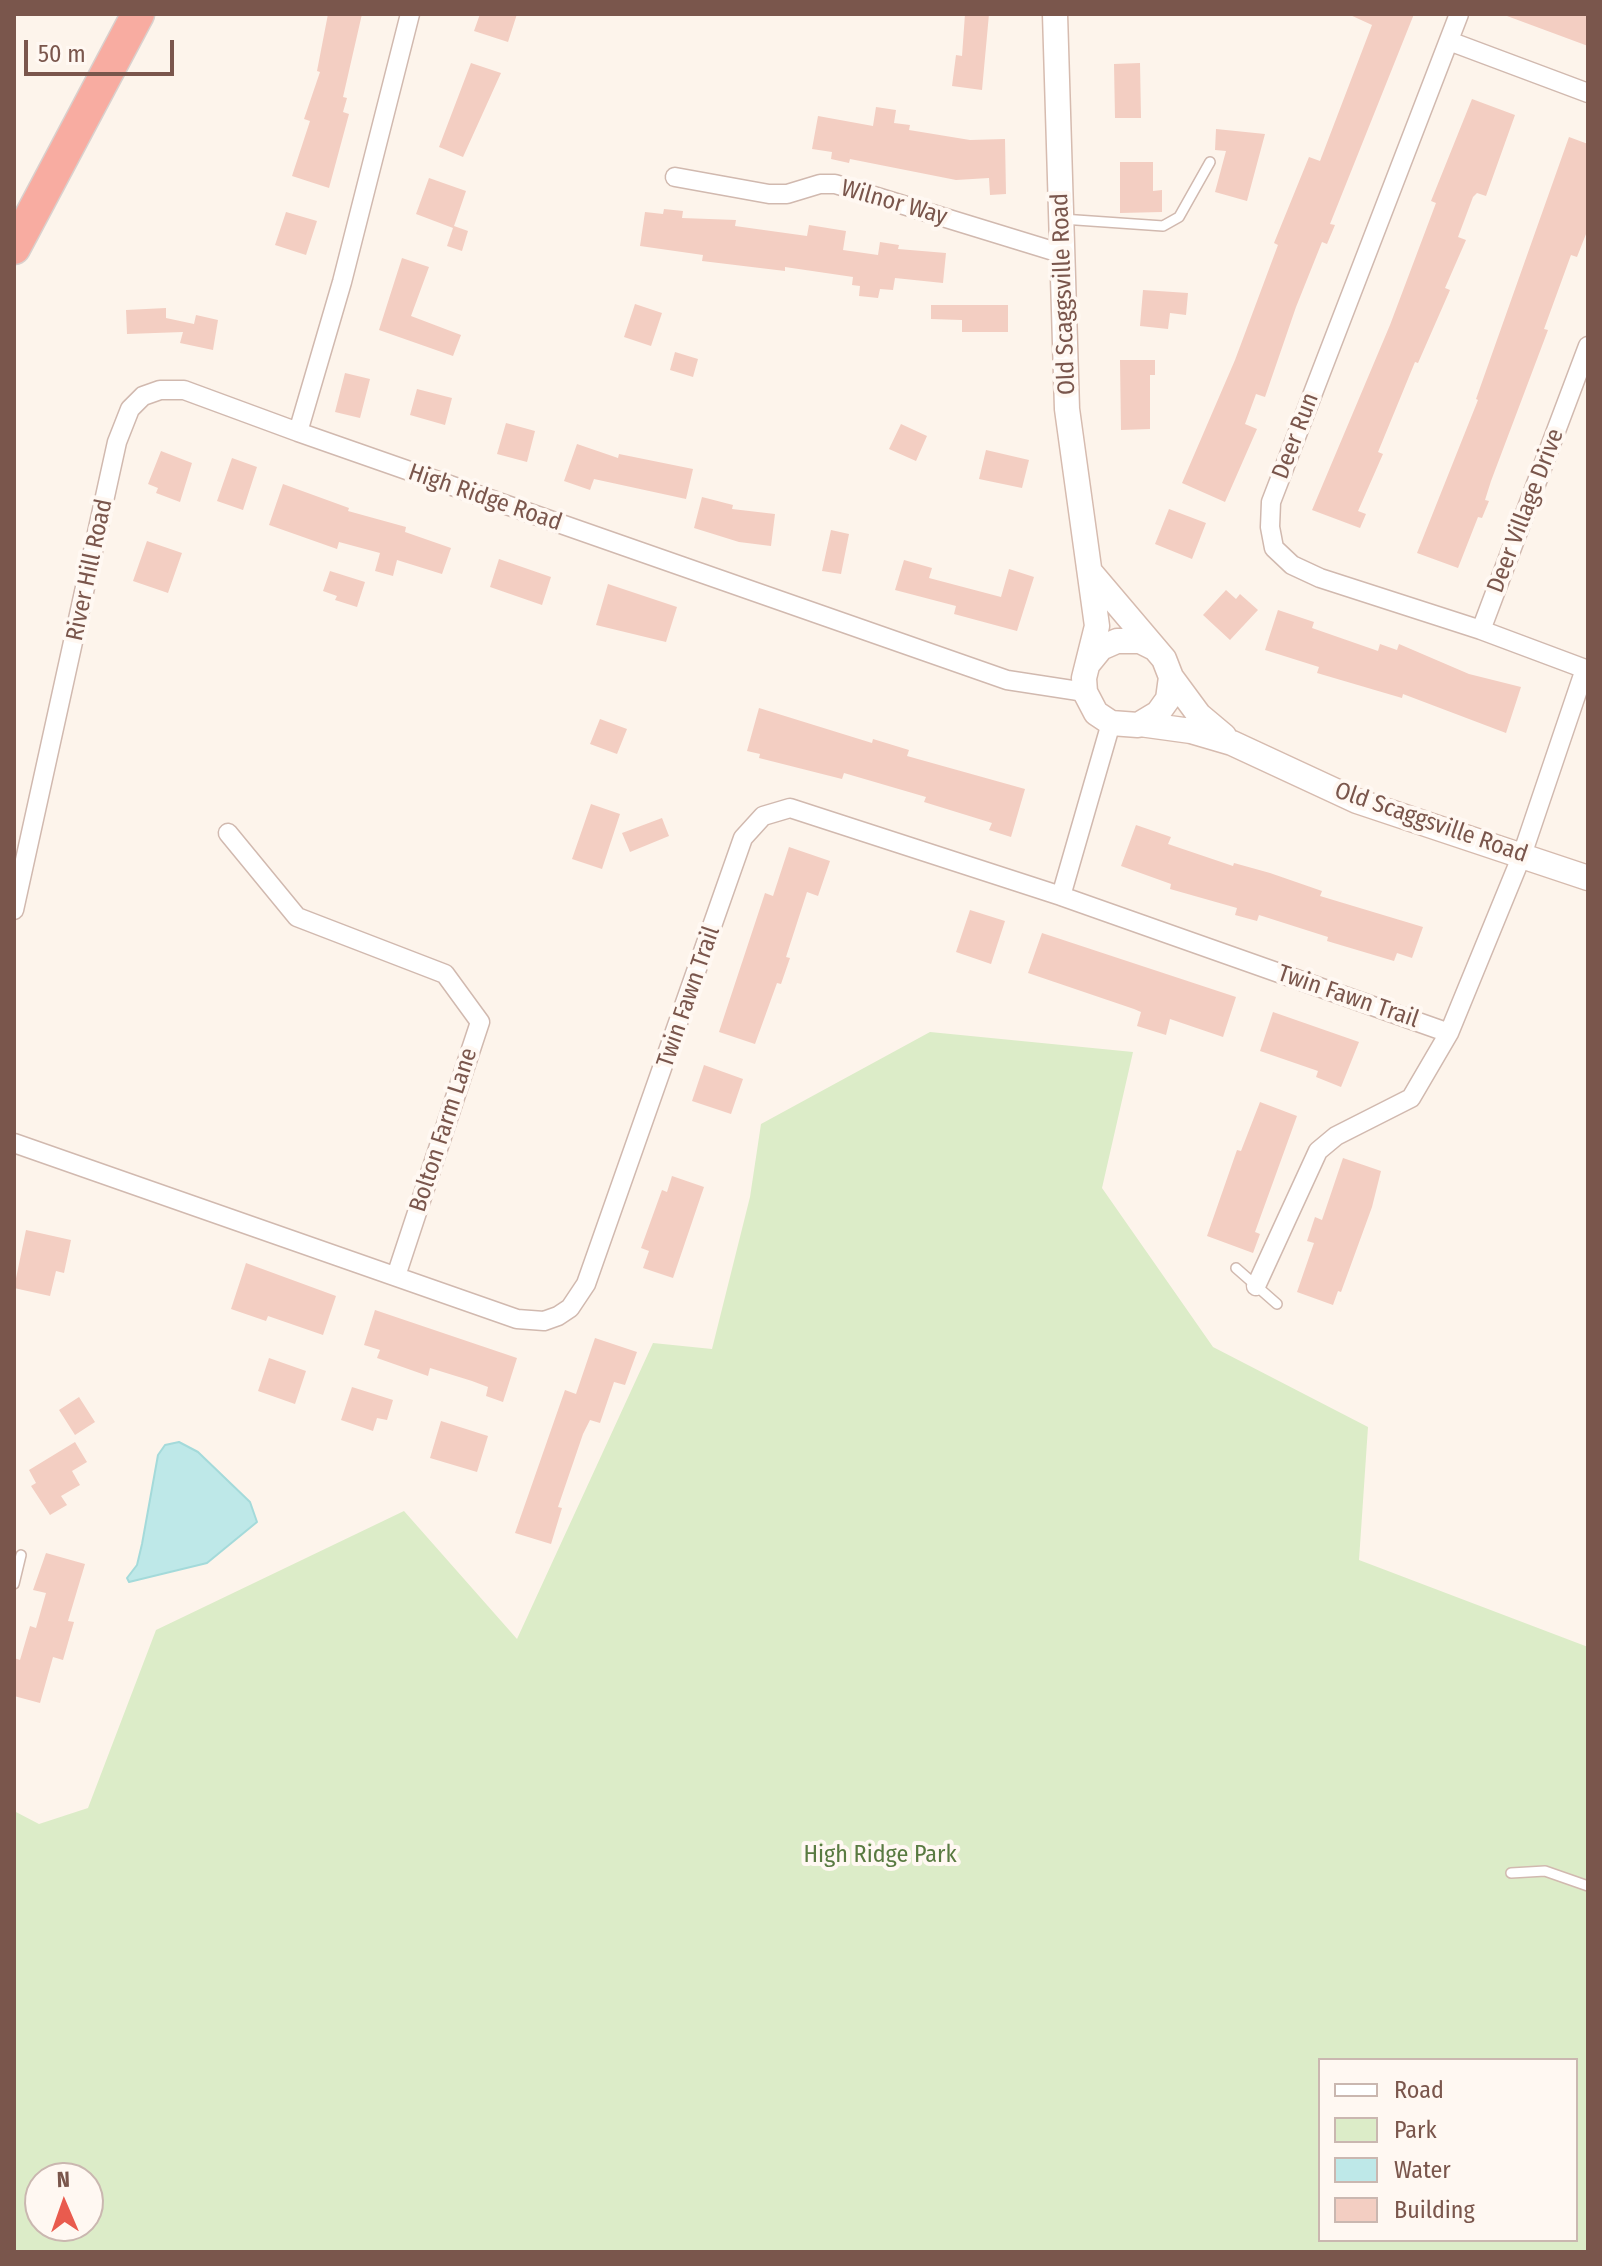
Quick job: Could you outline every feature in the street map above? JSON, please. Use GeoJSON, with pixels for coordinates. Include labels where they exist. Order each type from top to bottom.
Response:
{"type":"FeatureCollection","features":[{"type":"Feature","properties":{"kind":"highway"},"geometry":{"type":"LineString","coordinates":[[14,248],[138,14]]}},
{"type":"Feature","properties":{"kind":"street"},"geometry":{"type":"LineString","coordinates":[[298,432],[342,282],[410,14]]}},
{"type":"Feature","properties":{"kind":"street","name":"Old Scaggsville Road"},"geometry":{"type":"LineString","coordinates":[[1055,14],[1067,409],[1097,626],[1088,664]]}},
{"type":"Feature","properties":{"kind":"street","name":"Deer Run"},"geometry":{"type":"LineString","coordinates":[[1256,1286],[1318,1151],[1336,1136],[1411,1098],[1449,1033],[1522,855],[1586,669],[1481,630],[1320,578],[1292,565],[1274,548],[1270,527],[1271,502],[1459,14]]}},
{"type":"Feature","properties":{"kind":"street"},"geometry":{"type":"LineString","coordinates":[[1449,41],[1588,93]]}},
{"type":"Feature","properties":{"kind":"street","name":"Wilnor Way"},"geometry":{"type":"LineString","coordinates":[[675,177],[769,194],[787,194],[820,184],[835,184],[1063,254]]}},
{"type":"Feature","properties":{"kind":"street","name":"Deer Village Drive"},"geometry":{"type":"LineString","coordinates":[[1481,630],[1588,346]]}},
{"type":"Feature","properties":{"kind":"street","name":"River Hill Road"},"geometry":{"type":"LineString","coordinates":[[14,910],[20,856],[117,442],[130,409],[143,396],[160,390],[184,390],[298,432]]}},
{"type":"Feature","properties":{"kind":"street","name":"High Ridge Road"},"geometry":{"type":"LineString","coordinates":[[298,432],[1007,680],[1085,692]]}},
{"type":"Feature","properties":{"kind":"street"},"geometry":{"type":"LineString","coordinates":[[1091,573],[1164,659],[1171,677],[1168,699],[1158,713],[1140,724],[1111,723],[1096,713],[1085,692],[1088,664],[1101,648],[1117,641],[1140,641],[1154,648]]}},
{"type":"Feature","properties":{"kind":"street","name":"Old Scaggsville Road"},"geometry":{"type":"LineString","coordinates":[[1171,677],[1199,715],[1232,743]]}},
{"type":"Feature","properties":{"kind":"street"},"geometry":{"type":"LineString","coordinates":[[1061,896],[1111,723]]}},
{"type":"Feature","properties":{"kind":"street","name":"Old Scaggsville Road"},"geometry":{"type":"LineString","coordinates":[[1140,724],[1191,731],[1232,743],[1357,801],[1588,878]]}},
{"type":"Feature","properties":{"kind":"street","name":"Twin Fawn Trail"},"geometry":{"type":"LineString","coordinates":[[14,1143],[532,1321],[558,1316],[579,1297],[675,1038],[743,838],[763,816],[790,808],[805,810],[1061,896],[1449,1033]]}},
{"type":"Feature","properties":{"kind":"street","name":"Bolton Farm Lane"},"geometry":{"type":"LineString","coordinates":[[228,833],[297,917],[445,974],[480,1022],[396,1276]]}},
{"type":"Feature","properties":{"kind":"lane"},"geometry":{"type":"LineString","coordinates":[[1062,219],[1163,226],[1179,217],[1210,162]]}},
{"type":"Feature","properties":{"kind":"lane"},"geometry":{"type":"LineString","coordinates":[[1236,1268],[1277,1304]]}},
{"type":"Feature","properties":{"kind":"lane"},"geometry":{"type":"LineString","coordinates":[[14,1584],[21,1555]]}},
{"type":"Feature","properties":{"kind":"lane"},"geometry":{"type":"LineString","coordinates":[[1511,1873],[1545,1871],[1588,1886]]}},
{"type":"Feature","properties":{"kind":"green space","name":"High Ridge Park"},"geometry":{"type":"Polygon","coordinates":[[[930,1032],[1133,1052],[1102,1188],[1213,1347],[1368,1427],[1359,1560],[1588,1647],[1588,2252],[14,2252],[14,1811],[39,1824],[88,1808],[156,1630],[404,1511],[517,1639],[653,1343],[712,1349],[750,1197],[761,1124],[930,1032]]]}},
{"type":"Feature","properties":{"kind":"water"},"geometry":{"type":"Polygon","coordinates":[[[179,1442],[198,1452],[250,1502],[257,1522],[207,1563],[129,1582],[127,1578],[137,1565],[142,1544],[158,1455],[165,1445],[179,1442]]]}},
{"type":"Feature","properties":{"kind":"building"},"geometry":{"type":"Polygon","coordinates":[[[328,14],[362,14],[343,97],[347,98],[343,112],[349,114],[329,188],[292,176],[310,121],[304,119],[320,72],[317,71],[328,14]]]}},
{"type":"Feature","properties":{"kind":"building"},"geometry":{"type":"Polygon","coordinates":[[[480,14],[517,14],[508,42],[474,31],[480,14]]]}},
{"type":"Feature","properties":{"kind":"building"},"geometry":{"type":"Polygon","coordinates":[[[965,14],[989,14],[982,90],[952,86],[956,55],[962,56],[965,14]]]}},
{"type":"Feature","properties":{"kind":"building"},"geometry":{"type":"Polygon","coordinates":[[[1348,14],[1414,14],[1330,224],[1335,225],[1327,244],[1322,242],[1296,307],[1265,397],[1256,394],[1245,424],[1257,429],[1225,502],[1182,483],[1235,360],[1278,245],[1274,243],[1309,157],[1320,161],[1372,25],[1348,14]]]}},
{"type":"Feature","properties":{"kind":"building"},"geometry":{"type":"Polygon","coordinates":[[[1588,14],[1588,46],[1507,16],[1588,14]]]}},
{"type":"Feature","properties":{"kind":"building"},"geometry":{"type":"Polygon","coordinates":[[[471,63],[501,73],[463,157],[439,147],[471,63]]]}},
{"type":"Feature","properties":{"kind":"building"},"geometry":{"type":"Polygon","coordinates":[[[1140,63],[1141,118],[1115,118],[1114,64],[1140,63]]]}},
{"type":"Feature","properties":{"kind":"building"},"geometry":{"type":"Polygon","coordinates":[[[1472,99],[1515,115],[1486,196],[1477,193],[1473,197],[1458,237],[1466,240],[1445,288],[1450,290],[1418,363],[1415,362],[1378,452],[1383,454],[1358,511],[1366,514],[1360,528],[1312,510],[1390,325],[1436,203],[1431,201],[1472,99]]]}},
{"type":"Feature","properties":{"kind":"building"},"geometry":{"type":"Polygon","coordinates":[[[876,107],[896,110],[894,123],[910,125],[909,130],[970,140],[1005,139],[1006,194],[990,195],[989,178],[956,180],[850,159],[849,163],[831,159],[832,152],[812,149],[818,116],[873,126],[876,107]]]}},
{"type":"Feature","properties":{"kind":"building"},"geometry":{"type":"Polygon","coordinates":[[[1216,129],[1265,134],[1247,201],[1215,192],[1226,151],[1215,150],[1216,129]]]}},
{"type":"Feature","properties":{"kind":"building"},"geometry":{"type":"Polygon","coordinates":[[[1569,137],[1588,144],[1588,229],[1577,257],[1571,255],[1544,329],[1548,330],[1491,481],[1485,500],[1489,501],[1482,518],[1478,517],[1458,568],[1417,553],[1478,400],[1569,137]]]}},
{"type":"Feature","properties":{"kind":"building"},"geometry":{"type":"Polygon","coordinates":[[[1120,162],[1153,162],[1153,191],[1162,190],[1162,212],[1120,213],[1120,162]]]}},
{"type":"Feature","properties":{"kind":"building"},"geometry":{"type":"Polygon","coordinates":[[[429,178],[466,191],[454,226],[468,231],[462,251],[447,246],[453,228],[416,214],[429,178]]]}},
{"type":"Feature","properties":{"kind":"building"},"geometry":{"type":"Polygon","coordinates":[[[664,209],[683,211],[682,218],[736,220],[735,226],[807,236],[809,225],[846,231],[843,250],[878,255],[880,242],[899,245],[898,249],[946,253],[943,283],[895,278],[893,290],[880,289],[878,298],[859,296],[860,286],[852,285],[853,277],[785,267],[785,271],[702,261],[703,255],[640,246],[645,212],[663,214],[664,209]]]}},
{"type":"Feature","properties":{"kind":"building"},"geometry":{"type":"Polygon","coordinates":[[[286,212],[317,221],[306,255],[275,245],[286,212]]]}},
{"type":"Feature","properties":{"kind":"building"},"geometry":{"type":"Polygon","coordinates":[[[402,258],[429,267],[411,316],[461,335],[453,356],[379,330],[402,258]]]}},
{"type":"Feature","properties":{"kind":"building"},"geometry":{"type":"Polygon","coordinates":[[[1143,290],[1188,293],[1186,315],[1170,313],[1168,329],[1140,326],[1143,290]]]}},
{"type":"Feature","properties":{"kind":"building"},"geometry":{"type":"Polygon","coordinates":[[[635,304],[662,313],[651,346],[624,337],[635,304]]]}},
{"type":"Feature","properties":{"kind":"building"},"geometry":{"type":"Polygon","coordinates":[[[931,305],[1008,305],[1008,332],[962,332],[962,320],[931,319],[931,305]]]}},
{"type":"Feature","properties":{"kind":"building"},"geometry":{"type":"Polygon","coordinates":[[[166,308],[166,318],[194,324],[196,315],[218,320],[213,350],[180,343],[183,332],[127,334],[126,310],[166,308]]]}},
{"type":"Feature","properties":{"kind":"building"},"geometry":{"type":"Polygon","coordinates":[[[675,352],[698,359],[693,377],[670,370],[675,352]]]}},
{"type":"Feature","properties":{"kind":"building"},"geometry":{"type":"Polygon","coordinates":[[[1120,360],[1155,360],[1155,375],[1150,375],[1150,429],[1121,430],[1120,360]]]}},
{"type":"Feature","properties":{"kind":"building"},"geometry":{"type":"Polygon","coordinates":[[[345,373],[370,379],[360,418],[335,412],[345,373]]]}},
{"type":"Feature","properties":{"kind":"building"},"geometry":{"type":"Polygon","coordinates":[[[417,389],[452,398],[445,425],[410,415],[417,389]]]}},
{"type":"Feature","properties":{"kind":"building"},"geometry":{"type":"Polygon","coordinates":[[[506,423],[535,431],[527,462],[497,454],[506,423]]]}},
{"type":"Feature","properties":{"kind":"building"},"geometry":{"type":"Polygon","coordinates":[[[901,424],[927,436],[916,461],[889,449],[901,424]]]}},
{"type":"Feature","properties":{"kind":"building"},"geometry":{"type":"Polygon","coordinates":[[[577,444],[618,458],[619,454],[693,469],[686,499],[594,479],[590,490],[564,481],[577,444]]]}},
{"type":"Feature","properties":{"kind":"building"},"geometry":{"type":"Polygon","coordinates":[[[986,450],[1029,460],[1022,488],[979,479],[986,450]]]}},
{"type":"Feature","properties":{"kind":"building"},"geometry":{"type":"Polygon","coordinates":[[[161,451],[192,463],[180,502],[156,493],[158,488],[148,484],[161,451]]]}},
{"type":"Feature","properties":{"kind":"building"},"geometry":{"type":"Polygon","coordinates":[[[232,458],[257,467],[243,510],[217,501],[232,458]]]}},
{"type":"Feature","properties":{"kind":"building"},"geometry":{"type":"Polygon","coordinates":[[[283,484],[349,508],[348,511],[406,527],[405,532],[451,548],[442,574],[397,560],[393,576],[375,571],[380,553],[339,542],[337,549],[269,525],[283,484]]]}},
{"type":"Feature","properties":{"kind":"building"},"geometry":{"type":"Polygon","coordinates":[[[702,497],[733,505],[732,509],[775,514],[771,546],[739,542],[694,528],[702,497]]]}},
{"type":"Feature","properties":{"kind":"building"},"geometry":{"type":"Polygon","coordinates":[[[1169,509],[1206,523],[1192,559],[1155,544],[1169,509]]]}},
{"type":"Feature","properties":{"kind":"building"},"geometry":{"type":"Polygon","coordinates":[[[831,530],[849,534],[841,574],[822,571],[831,530]]]}},
{"type":"Feature","properties":{"kind":"building"},"geometry":{"type":"Polygon","coordinates":[[[147,541],[182,553],[168,593],[133,581],[147,541]]]}},
{"type":"Feature","properties":{"kind":"building"},"geometry":{"type":"Polygon","coordinates":[[[499,559],[551,577],[542,605],[490,587],[499,559]]]}},
{"type":"Feature","properties":{"kind":"building"},"geometry":{"type":"Polygon","coordinates":[[[904,560],[932,568],[929,578],[1001,597],[1009,569],[1034,577],[1017,631],[954,614],[956,606],[895,590],[904,560]]]}},
{"type":"Feature","properties":{"kind":"building"},"geometry":{"type":"Polygon","coordinates":[[[330,571],[365,582],[357,607],[335,600],[337,596],[323,591],[330,571]]]}},
{"type":"Feature","properties":{"kind":"building"},"geometry":{"type":"Polygon","coordinates":[[[608,584],[677,607],[666,642],[596,625],[608,584]]]}},
{"type":"Feature","properties":{"kind":"building"},"geometry":{"type":"Polygon","coordinates":[[[1226,590],[1236,599],[1240,594],[1258,610],[1230,640],[1203,615],[1226,590]]]}},
{"type":"Feature","properties":{"kind":"building"},"geometry":{"type":"Polygon","coordinates":[[[1278,610],[1314,622],[1312,628],[1378,651],[1380,644],[1397,650],[1399,644],[1469,674],[1521,687],[1506,733],[1403,694],[1402,698],[1317,673],[1319,667],[1265,650],[1278,610]]]}},
{"type":"Feature","properties":{"kind":"building"},"geometry":{"type":"Polygon","coordinates":[[[759,708],[872,743],[873,739],[909,750],[907,756],[1025,789],[1011,837],[989,830],[992,823],[924,802],[926,797],[844,773],[842,779],[759,758],[760,754],[747,751],[759,708]]]}},
{"type":"Feature","properties":{"kind":"building"},"geometry":{"type":"Polygon","coordinates":[[[600,719],[627,729],[617,754],[590,744],[600,719]]]}},
{"type":"Feature","properties":{"kind":"building"},"geometry":{"type":"Polygon","coordinates":[[[591,804],[620,814],[602,869],[572,859],[591,804]]]}},
{"type":"Feature","properties":{"kind":"building"},"geometry":{"type":"Polygon","coordinates":[[[662,818],[669,836],[630,852],[622,833],[662,818]]]}},
{"type":"Feature","properties":{"kind":"building"},"geometry":{"type":"Polygon","coordinates":[[[1136,825],[1171,837],[1168,844],[1233,866],[1234,863],[1270,873],[1322,891],[1320,896],[1423,927],[1412,958],[1397,953],[1394,961],[1327,941],[1328,937],[1259,915],[1257,921],[1235,915],[1237,908],[1170,889],[1171,884],[1121,866],[1136,825]]]}},
{"type":"Feature","properties":{"kind":"building"},"geometry":{"type":"Polygon","coordinates":[[[789,847],[830,861],[818,896],[807,892],[786,957],[790,958],[781,984],[777,983],[755,1044],[719,1032],[765,893],[773,896],[789,847]]]}},
{"type":"Feature","properties":{"kind":"building"},"geometry":{"type":"Polygon","coordinates":[[[970,910],[1005,921],[991,964],[956,952],[970,910]]]}},
{"type":"Feature","properties":{"kind":"building"},"geometry":{"type":"Polygon","coordinates":[[[1042,933],[1236,997],[1223,1037],[1170,1019],[1166,1035],[1137,1026],[1141,1012],[1028,973],[1042,933]]]}},
{"type":"Feature","properties":{"kind":"building"},"geometry":{"type":"Polygon","coordinates":[[[1273,1012],[1359,1042],[1341,1087],[1316,1077],[1318,1071],[1260,1051],[1273,1012]]]}},
{"type":"Feature","properties":{"kind":"building"},"geometry":{"type":"Polygon","coordinates":[[[704,1065],[743,1079],[731,1114],[692,1101],[704,1065]]]}},
{"type":"Feature","properties":{"kind":"building"},"geometry":{"type":"Polygon","coordinates":[[[1260,1102],[1297,1116],[1255,1232],[1260,1234],[1253,1253],[1207,1236],[1237,1150],[1241,1151],[1260,1102]]]}},
{"type":"Feature","properties":{"kind":"building"},"geometry":{"type":"Polygon","coordinates":[[[1343,1158],[1381,1171],[1372,1207],[1341,1292],[1338,1291],[1333,1305],[1297,1292],[1314,1243],[1307,1241],[1315,1217],[1322,1220],[1343,1158]]]}},
{"type":"Feature","properties":{"kind":"building"},"geometry":{"type":"Polygon","coordinates":[[[672,1176],[704,1187],[673,1278],[643,1268],[649,1251],[641,1248],[662,1190],[667,1192],[672,1176]]]}},
{"type":"Feature","properties":{"kind":"building"},"geometry":{"type":"Polygon","coordinates":[[[26,1230],[71,1240],[64,1273],[56,1271],[50,1296],[14,1288],[26,1230]]]}},
{"type":"Feature","properties":{"kind":"building"},"geometry":{"type":"Polygon","coordinates":[[[246,1263],[336,1296],[323,1335],[268,1316],[266,1321],[231,1309],[246,1263]]]}},
{"type":"Feature","properties":{"kind":"building"},"geometry":{"type":"Polygon","coordinates":[[[375,1310],[517,1358],[503,1402],[486,1396],[488,1387],[472,1381],[430,1368],[428,1376],[377,1358],[380,1350],[364,1345],[375,1310]]]}},
{"type":"Feature","properties":{"kind":"building"},"geometry":{"type":"Polygon","coordinates":[[[595,1338],[637,1352],[625,1385],[614,1382],[600,1423],[590,1420],[583,1434],[558,1507],[562,1508],[551,1544],[515,1533],[565,1390],[576,1394],[595,1338]]]}},
{"type":"Feature","properties":{"kind":"building"},"geometry":{"type":"Polygon","coordinates":[[[269,1358],[306,1371],[295,1404],[258,1391],[269,1358]]]}},
{"type":"Feature","properties":{"kind":"building"},"geometry":{"type":"Polygon","coordinates":[[[352,1387],[393,1400],[387,1420],[377,1418],[373,1431],[341,1420],[352,1387]]]}},
{"type":"Feature","properties":{"kind":"building"},"geometry":{"type":"Polygon","coordinates":[[[79,1397],[95,1422],[75,1435],[59,1410],[79,1397]]]}},
{"type":"Feature","properties":{"kind":"building"},"geometry":{"type":"Polygon","coordinates":[[[441,1421],[488,1436],[477,1472],[430,1458],[441,1421]]]}},
{"type":"Feature","properties":{"kind":"building"},"geometry":{"type":"Polygon","coordinates":[[[75,1442],[87,1462],[72,1471],[80,1485],[61,1496],[67,1505],[50,1515],[31,1486],[36,1483],[29,1470],[75,1442]]]}},
{"type":"Feature","properties":{"kind":"building"},"geometry":{"type":"Polygon","coordinates":[[[46,1553],[85,1564],[68,1621],[74,1622],[63,1660],[53,1657],[40,1703],[14,1696],[14,1658],[20,1660],[30,1626],[36,1628],[46,1593],[33,1590],[46,1553]]]}}]}
